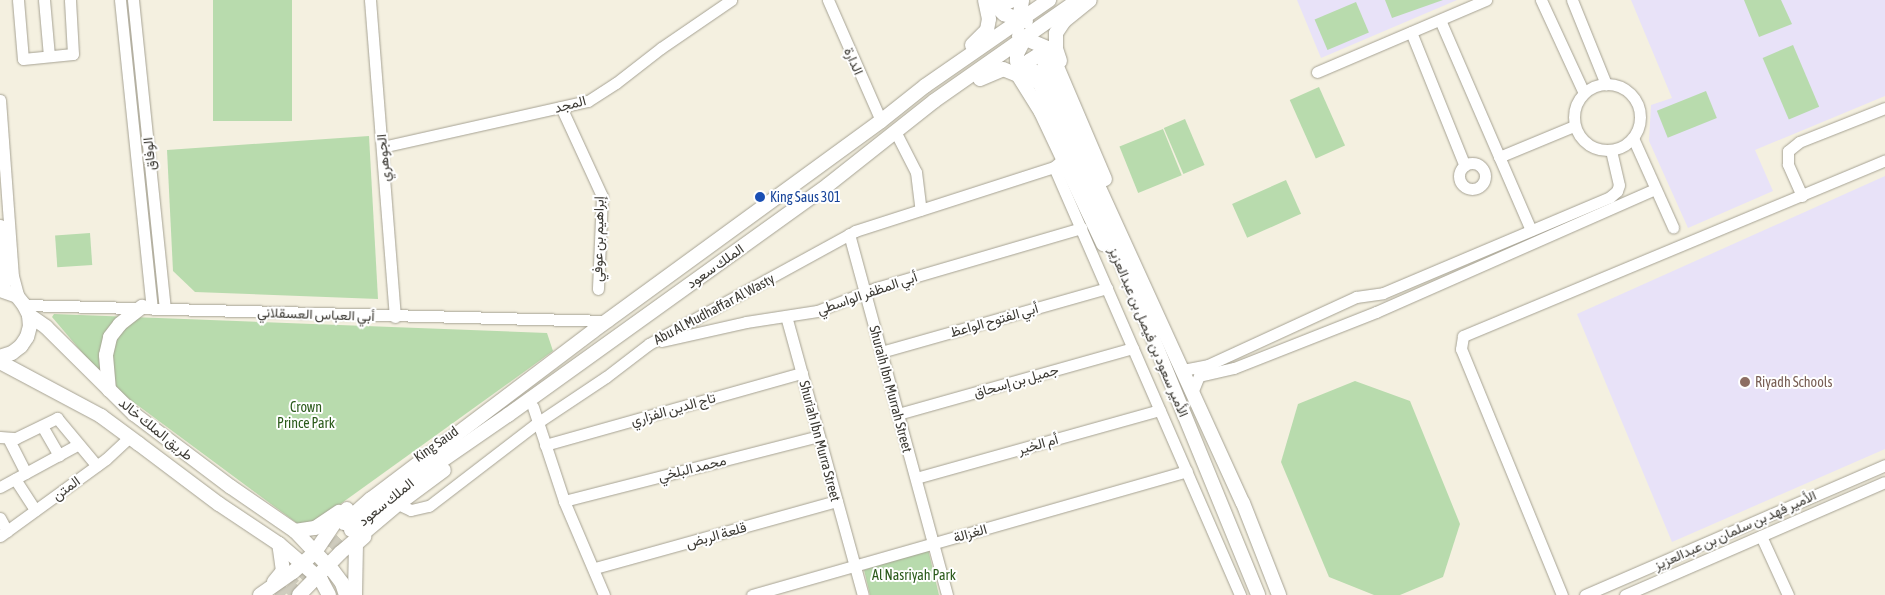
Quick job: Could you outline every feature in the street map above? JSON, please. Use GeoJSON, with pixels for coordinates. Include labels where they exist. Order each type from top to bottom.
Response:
{"type":"FeatureCollection","features":[{"type":"Feature","properties":{"kind":"main road"},"geometry":{"type":"LineString","coordinates":[[925,86],[950,62],[982,37],[987,30],[989,19],[985,0]]}},
{"type":"Feature","properties":{"kind":"main road"},"geometry":{"type":"LineString","coordinates":[[990,0],[997,10],[1032,19]]}},
{"type":"Feature","properties":{"kind":"main road"},"geometry":{"type":"LineString","coordinates":[[999,0],[1006,3],[1013,0]]}},
{"type":"Feature","properties":{"kind":"main road"},"geometry":{"type":"LineString","coordinates":[[1022,0],[1032,19]]}},
{"type":"Feature","properties":{"kind":"main road","name":"الملك سعود"},"geometry":{"type":"LineString","coordinates":[[1049,0],[1032,19],[1004,54],[934,101],[896,134],[828,185],[508,415],[348,527],[371,499],[593,332],[881,121],[925,86],[999,35],[1032,19],[1078,0]]}},
{"type":"Feature","properties":{"kind":"main road"},"geometry":{"type":"LineString","coordinates":[[1070,98],[1056,49],[1056,33],[1064,21],[1090,0]]}},
{"type":"Feature","properties":{"kind":"main road"},"geometry":{"type":"LineString","coordinates":[[1032,19],[1020,36],[1017,61],[1041,112]]}},
{"type":"Feature","properties":{"kind":"main road"},"geometry":{"type":"LineString","coordinates":[[999,35],[1020,36],[1047,48],[1052,55],[1165,314],[1184,374]]}},
{"type":"Feature","properties":{"kind":"main road"},"geometry":{"type":"LineString","coordinates":[[1070,98],[1048,60],[1037,56],[1029,61],[1027,70],[1058,164],[1096,227],[1158,364],[1171,384]]}},
{"type":"Feature","properties":{"kind":"main road"},"geometry":{"type":"LineString","coordinates":[[934,101],[1003,69],[1018,75],[1041,112]]}},
{"type":"Feature","properties":{"kind":"main road","name":"الأمير سعود بن فيصل بن عبدالعزيز"},"geometry":{"type":"LineString","coordinates":[[1258,592],[1240,556],[1171,384],[1039,69],[1135,268],[1243,503],[1279,595]]}},
{"type":"Feature","properties":{"kind":"main road","name":"طريق الملك خالد"},"geometry":{"type":"LineString","coordinates":[[2,290],[24,306],[134,414],[201,465],[295,530]]}},
{"type":"Feature","properties":{"kind":"main road"},"geometry":{"type":"LineString","coordinates":[[0,356],[12,353],[21,346],[27,337],[30,326],[24,306]]}},
{"type":"Feature","properties":{"kind":"main road"},"geometry":{"type":"LineString","coordinates":[[109,390],[106,362],[110,337],[120,324],[147,307]]}},
{"type":"Feature","properties":{"kind":"main road","name":"King Saud"},"geometry":{"type":"LineString","coordinates":[[261,595],[298,568],[315,552],[337,518],[354,502],[593,332]]}},
{"type":"Feature","properties":{"kind":"main road","name":"King Saud"},"geometry":{"type":"LineString","coordinates":[[297,595],[327,565],[398,504],[533,407],[565,381],[590,355]]}},
{"type":"Feature","properties":{"kind":"main road","name":"طريق الملك خالد"},"geometry":{"type":"LineString","coordinates":[[0,362],[100,416],[219,504],[279,544]]}},
{"type":"Feature","properties":{"kind":"main road"},"geometry":{"type":"LineString","coordinates":[[354,502],[336,525],[339,539],[346,543],[398,504]]}},
{"type":"Feature","properties":{"kind":"main road"},"geometry":{"type":"LineString","coordinates":[[295,530],[315,528],[354,502]]}},
{"type":"Feature","properties":{"kind":"main road"},"geometry":{"type":"LineString","coordinates":[[355,595],[356,544],[398,504]]}},
{"type":"Feature","properties":{"kind":"main road"},"geometry":{"type":"LineString","coordinates":[[295,530],[342,583],[346,595]]}},
{"type":"Feature","properties":{"kind":"main road"},"geometry":{"type":"LineString","coordinates":[[279,544],[298,568],[316,576],[329,595]]}},
{"type":"Feature","properties":{"kind":"main road"},"geometry":{"type":"LineString","coordinates":[[261,595],[283,571],[279,544]]}},
{"type":"Feature","properties":{"kind":"main road"},"geometry":{"type":"LineString","coordinates":[[261,595],[284,582],[293,587],[297,595]]}},
{"type":"Feature","properties":{"kind":"street"},"geometry":{"type":"LineString","coordinates":[[18,0],[23,58],[73,54],[70,0]]}},
{"type":"Feature","properties":{"kind":"street"},"geometry":{"type":"LineString","coordinates":[[44,0],[48,56]]}},
{"type":"Feature","properties":{"kind":"street","name":"الوفاق"},"geometry":{"type":"LineString","coordinates":[[120,0],[147,307]]}},
{"type":"Feature","properties":{"kind":"street","name":"الوفاق"},"geometry":{"type":"LineString","coordinates":[[133,0],[165,308]]}},
{"type":"Feature","properties":{"kind":"street","name":"الجوهري"},"geometry":{"type":"LineString","coordinates":[[370,0],[396,317]]}},
{"type":"Feature","properties":{"kind":"street","name":"المجد"},"geometry":{"type":"LineString","coordinates":[[382,148],[588,100],[616,83],[661,48],[731,0]]}},
{"type":"Feature","properties":{"kind":"street","name":"الدارة"},"geometry":{"type":"LineString","coordinates":[[828,0],[881,121]]}},
{"type":"Feature","properties":{"kind":"street"},"geometry":{"type":"LineString","coordinates":[[1317,72],[1486,0]]}},
{"type":"Feature","properties":{"kind":"street"},"geometry":{"type":"LineString","coordinates":[[1541,0],[1584,93]]}},
{"type":"Feature","properties":{"kind":"street"},"geometry":{"type":"LineString","coordinates":[[1572,0],[1606,84]]}},
{"type":"Feature","properties":{"kind":"street"},"geometry":{"type":"LineString","coordinates":[[1440,20],[1531,230]]}},
{"type":"Feature","properties":{"kind":"street"},"geometry":{"type":"LineString","coordinates":[[1411,32],[1465,166]]}},
{"type":"Feature","properties":{"kind":"street"},"geometry":{"type":"LineString","coordinates":[[1606,84],[1616,86],[1634,98],[1640,118],[1633,138],[1624,146],[1611,151],[1599,150],[1588,146],[1579,137],[1574,126],[1573,114],[1576,103],[1584,93],[1594,86],[1606,84]]}},
{"type":"Feature","properties":{"kind":"street"},"geometry":{"type":"LineString","coordinates":[[0,100],[13,276],[24,306]]}},
{"type":"Feature","properties":{"kind":"street","name":"إبراهيم بن عوفي"},"geometry":{"type":"LineString","coordinates":[[561,107],[602,196],[598,290]]}},
{"type":"Feature","properties":{"kind":"street"},"geometry":{"type":"LineString","coordinates":[[1802,196],[1788,164],[1788,151],[1799,142],[1885,108]]}},
{"type":"Feature","properties":{"kind":"street"},"geometry":{"type":"LineString","coordinates":[[1499,157],[1574,126]]}},
{"type":"Feature","properties":{"kind":"street"},"geometry":{"type":"LineString","coordinates":[[896,134],[916,172],[921,210]]}},
{"type":"Feature","properties":{"kind":"street"},"geometry":{"type":"LineString","coordinates":[[1633,138],[1673,227]]}},
{"type":"Feature","properties":{"kind":"street"},"geometry":{"type":"LineString","coordinates":[[1184,374],[1356,297],[1383,293],[1610,197],[1618,191],[1620,185],[1611,151]]}},
{"type":"Feature","properties":{"kind":"street"},"geometry":{"type":"LineString","coordinates":[[1562,595],[1461,349],[1463,336],[1885,160]]}},
{"type":"Feature","properties":{"kind":"street"},"geometry":{"type":"LineString","coordinates":[[1058,164],[1081,228],[1188,471],[1240,595]]}},
{"type":"Feature","properties":{"kind":"street","name":"Abu Al Mudhaffar Al Wasty"},"geometry":{"type":"LineString","coordinates":[[398,504],[411,510],[430,506],[537,423],[606,377],[649,344],[849,234],[1058,164]]}},
{"type":"Feature","properties":{"kind":"street"},"geometry":{"type":"LineString","coordinates":[[1192,393],[1199,376],[1234,368],[1376,312],[1655,189]]}},
{"type":"Feature","properties":{"kind":"street"},"geometry":{"type":"LineString","coordinates":[[0,225],[2,290]]}},
{"type":"Feature","properties":{"kind":"street","name":"أبي المظفر الواسطي"},"geometry":{"type":"LineString","coordinates":[[649,344],[746,322],[817,311],[865,293],[1081,228]]}},
{"type":"Feature","properties":{"kind":"street","name":"Shuraih Ibn Murrah Street"},"geometry":{"type":"LineString","coordinates":[[849,234],[947,595]]}},
{"type":"Feature","properties":{"kind":"street","name":"أبي الفتوح الواعظ"},"geometry":{"type":"LineString","coordinates":[[881,352],[1107,288]]}},
{"type":"Feature","properties":{"kind":"street","name":"أبي العباس العسقلاني"},"geometry":{"type":"LineString","coordinates":[[24,306],[147,307],[396,317],[608,321]]}},
{"type":"Feature","properties":{"kind":"street","name":"Shuriah Ibn Murra Street"},"geometry":{"type":"LineString","coordinates":[[786,316],[863,595]]}},
{"type":"Feature","properties":{"kind":"street","name":"جميل بن إسحاق"},"geometry":{"type":"LineString","coordinates":[[898,414],[1133,348]]}},
{"type":"Feature","properties":{"kind":"street","name":"تاج الدين الفزاري"},"geometry":{"type":"LineString","coordinates":[[545,444],[802,373]]}},
{"type":"Feature","properties":{"kind":"street"},"geometry":{"type":"LineString","coordinates":[[533,407],[564,501],[595,568],[604,595]]}},
{"type":"Feature","properties":{"kind":"street","name":"أم الخير"},"geometry":{"type":"LineString","coordinates":[[916,478],[1160,410]]}},
{"type":"Feature","properties":{"kind":"street"},"geometry":{"type":"LineString","coordinates":[[4,437],[16,438],[57,418],[77,445],[97,466]]}},
{"type":"Feature","properties":{"kind":"street"},"geometry":{"type":"LineString","coordinates":[[42,426],[59,455]]}},
{"type":"Feature","properties":{"kind":"street","name":"محمد البلخي"},"geometry":{"type":"LineString","coordinates":[[564,501],[819,436]]}},
{"type":"Feature","properties":{"kind":"street"},"geometry":{"type":"LineString","coordinates":[[4,437],[26,473]]}},
{"type":"Feature","properties":{"kind":"street","name":"المتن"},"geometry":{"type":"LineString","coordinates":[[3,533],[97,466],[130,437]]}},
{"type":"Feature","properties":{"kind":"street"},"geometry":{"type":"LineString","coordinates":[[0,487],[77,445]]}},
{"type":"Feature","properties":{"kind":"street","name":"الأمير فهد بن سلمان بن عبدالعزيز"},"geometry":{"type":"LineString","coordinates":[[1585,595],[1885,465]]}},
{"type":"Feature","properties":{"kind":"street","name":"الغزالة"},"geometry":{"type":"LineString","coordinates":[[752,595],[1188,471]]}},
{"type":"Feature","properties":{"kind":"street"},"geometry":{"type":"LineString","coordinates":[[15,479],[35,510]]}},
{"type":"Feature","properties":{"kind":"street","name":"الأمير فهد بن سلمان بن عبدالعزيز"},"geometry":{"type":"LineString","coordinates":[[1625,595],[1885,482]]}},
{"type":"Feature","properties":{"kind":"street","name":"قلعة الربض"},"geometry":{"type":"LineString","coordinates":[[595,568],[837,501]]}},
{"type":"Feature","properties":{"kind":"street"},"geometry":{"type":"LineString","coordinates":[[0,518],[3,533]]}},
{"type":"Feature","properties":{"kind":"street"},"geometry":{"type":"LineString","coordinates":[[1761,536],[1788,595]]}},
{"type":"Feature","properties":{"kind":"street"},"geometry":{"type":"LineString","coordinates":[[1220,549],[1230,550],[1240,556]]}},
{"type":"Feature","properties":{"kind":"shaded area"},"geometry":{"type":"Polygon","coordinates":[[[1297,0],[1457,0],[1321,58],[1297,0]]]}},
{"type":"Feature","properties":{"kind":"shaded area"},"geometry":{"type":"Polygon","coordinates":[[[1631,0],[1885,0],[1885,96],[1755,150],[1773,191],[1688,228],[1649,141],[1651,105],[1672,98],[1631,0]]]}},
{"type":"Feature","properties":{"kind":"shaded area","name":"Riyadh Schools"},"geometry":{"type":"Polygon","coordinates":[[[1885,176],[1885,449],[1672,542],[1577,314],[1885,176]]]}},
{"type":"Feature","properties":{"kind":"green space"},"geometry":{"type":"Polygon","coordinates":[[[213,0],[292,0],[292,121],[213,121],[213,0]]]}},
{"type":"Feature","properties":{"kind":"green space"},"geometry":{"type":"Polygon","coordinates":[[[1385,0],[1443,0],[1392,18],[1385,0]]]}},
{"type":"Feature","properties":{"kind":"green space"},"geometry":{"type":"Polygon","coordinates":[[[1744,0],[1781,0],[1792,24],[1759,37],[1744,0]]]}},
{"type":"Feature","properties":{"kind":"green space"},"geometry":{"type":"Polygon","coordinates":[[[1356,2],[1369,32],[1327,50],[1315,20],[1356,2]]]}},
{"type":"Feature","properties":{"kind":"green space"},"geometry":{"type":"Polygon","coordinates":[[[1793,45],[1819,107],[1789,120],[1763,58],[1793,45]]]}},
{"type":"Feature","properties":{"kind":"green space"},"geometry":{"type":"Polygon","coordinates":[[[1319,87],[1345,145],[1316,158],[1290,100],[1319,87]]]}},
{"type":"Feature","properties":{"kind":"green space"},"geometry":{"type":"Polygon","coordinates":[[[1706,91],[1717,118],[1668,138],[1657,111],[1706,91]]]}},
{"type":"Feature","properties":{"kind":"green space"},"geometry":{"type":"Polygon","coordinates":[[[1185,119],[1205,165],[1183,174],[1164,128],[1185,119]]]}},
{"type":"Feature","properties":{"kind":"green space"},"geometry":{"type":"Polygon","coordinates":[[[1163,129],[1182,175],[1138,193],[1119,147],[1163,129]]]}},
{"type":"Feature","properties":{"kind":"green space"},"geometry":{"type":"Polygon","coordinates":[[[369,136],[378,299],[195,292],[173,271],[167,150],[369,136]]]}},
{"type":"Feature","properties":{"kind":"green space"},"geometry":{"type":"Polygon","coordinates":[[[1286,180],[1301,214],[1247,238],[1232,204],[1286,180]]]}},
{"type":"Feature","properties":{"kind":"green space"},"geometry":{"type":"Polygon","coordinates":[[[90,233],[92,265],[57,267],[55,235],[90,233]]]}},
{"type":"Feature","properties":{"kind":"green space","name":"Crown Prince Park"},"geometry":{"type":"Polygon","coordinates":[[[54,314],[547,333],[553,351],[314,523],[298,524],[109,384],[52,317],[54,314]]]}},
{"type":"Feature","properties":{"kind":"green space"},"geometry":{"type":"Polygon","coordinates":[[[1355,381],[1410,401],[1460,524],[1443,577],[1400,595],[1374,595],[1329,577],[1281,462],[1298,404],[1355,381]]]}},
{"type":"Feature","properties":{"kind":"green space","name":"Al Nasriyah Park"},"geometry":{"type":"Polygon","coordinates":[[[928,549],[939,595],[870,595],[864,570],[928,549]]]}},
{"type":"Feature","properties":{"kind":"tunnel"},"geometry":{"type":"LineString","coordinates":[[288,595],[351,530]]}},
{"type":"Feature","properties":{"kind":"tunnel"},"geometry":{"type":"LineString","coordinates":[[275,595],[294,576]]}},
{"type":"Feature","properties":{"kind":"place","name":"King Saus 301"},"geometry":{"type":"Point","coordinates":[760,197]}},
{"type":"Feature","properties":{"kind":"place","name":"Riyadh Schools"},"geometry":{"type":"Point","coordinates":[1745,382]}}]}
